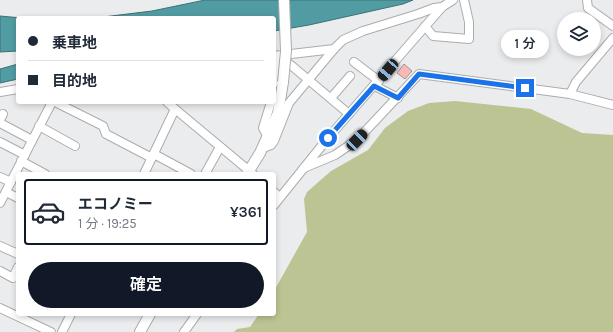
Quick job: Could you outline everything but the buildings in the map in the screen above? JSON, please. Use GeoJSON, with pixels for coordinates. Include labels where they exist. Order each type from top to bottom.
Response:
{"type":"FeatureCollection","features":[{"type":"Feature","properties":{"kind":"main road"},"geometry":{"type":"LineString","coordinates":[[251,172],[278,113],[279,82],[286,51],[284,0]]}},
{"type":"Feature","properties":{"kind":"main road"},"geometry":{"type":"LineString","coordinates":[[140,332],[149,316]]}},
{"type":"Feature","properties":{"kind":"street"},"geometry":{"type":"LineString","coordinates":[[277,195],[304,168],[442,7],[453,0]]}},
{"type":"Feature","properties":{"kind":"street"},"geometry":{"type":"LineString","coordinates":[[425,26],[433,36],[469,39],[469,22],[464,0]]}},
{"type":"Feature","properties":{"kind":"street"},"geometry":{"type":"LineString","coordinates":[[586,0],[588,8],[613,26]]}},
{"type":"Feature","properties":{"kind":"street"},"geometry":{"type":"LineString","coordinates":[[263,148],[271,145],[274,141],[288,103],[343,40],[363,31],[434,8],[442,7]]}},
{"type":"Feature","properties":{"kind":"street"},"geometry":{"type":"LineString","coordinates":[[570,94],[576,82],[613,38]]}},
{"type":"Feature","properties":{"kind":"street"},"geometry":{"type":"LineString","coordinates":[[276,56],[334,49]]}},
{"type":"Feature","properties":{"kind":"street"},"geometry":{"type":"LineString","coordinates":[[276,56],[279,82]]}},
{"type":"Feature","properties":{"kind":"street"},"geometry":{"type":"LineString","coordinates":[[276,56],[292,66],[349,114]]}},
{"type":"Feature","properties":{"kind":"street"},"geometry":{"type":"LineString","coordinates":[[354,62],[377,83],[398,98]]}},
{"type":"Feature","properties":{"kind":"street"},"geometry":{"type":"LineString","coordinates":[[304,168],[334,155],[357,140],[419,74],[570,94],[613,105]]}},
{"type":"Feature","properties":{"kind":"street"},"geometry":{"type":"LineString","coordinates":[[331,98],[350,76]]}},
{"type":"Feature","properties":{"kind":"street"},"geometry":{"type":"LineString","coordinates":[[0,92],[16,89]]}},
{"type":"Feature","properties":{"kind":"street"},"geometry":{"type":"LineString","coordinates":[[0,203],[51,104]]}},
{"type":"Feature","properties":{"kind":"street"},"geometry":{"type":"LineString","coordinates":[[59,104],[103,126],[106,134],[187,172]]}},
{"type":"Feature","properties":{"kind":"street"},"geometry":{"type":"LineString","coordinates":[[169,104],[249,172]]}},
{"type":"Feature","properties":{"kind":"street"},"geometry":{"type":"LineString","coordinates":[[268,137],[263,128],[270,104]]}},
{"type":"Feature","properties":{"kind":"street"},"geometry":{"type":"LineString","coordinates":[[145,172],[175,109]]}},
{"type":"Feature","properties":{"kind":"street"},"geometry":{"type":"LineString","coordinates":[[0,123],[32,140]]}},
{"type":"Feature","properties":{"kind":"street"},"geometry":{"type":"LineString","coordinates":[[39,126],[76,146]]}},
{"type":"Feature","properties":{"kind":"street"},"geometry":{"type":"LineString","coordinates":[[0,142],[42,172]]}},
{"type":"Feature","properties":{"kind":"street"},"geometry":{"type":"LineString","coordinates":[[206,172],[220,147]]}},
{"type":"Feature","properties":{"kind":"street"},"geometry":{"type":"LineString","coordinates":[[0,177],[11,182]]}},
{"type":"Feature","properties":{"kind":"street"},"geometry":{"type":"LineString","coordinates":[[6,192],[16,197]]}},
{"type":"Feature","properties":{"kind":"street"},"geometry":{"type":"LineString","coordinates":[[0,246],[16,253]]}},
{"type":"Feature","properties":{"kind":"street"},"geometry":{"type":"LineString","coordinates":[[0,271],[13,278],[16,271]]}},
{"type":"Feature","properties":{"kind":"street"},"geometry":{"type":"LineString","coordinates":[[0,308],[16,316]]}},
{"type":"Feature","properties":{"kind":"street"},"geometry":{"type":"LineString","coordinates":[[17,316],[51,332]]}},
{"type":"Feature","properties":{"kind":"street"},"geometry":{"type":"LineString","coordinates":[[62,332],[70,316]]}},
{"type":"Feature","properties":{"kind":"street"},"geometry":{"type":"LineString","coordinates":[[184,332],[196,316]]}},
{"type":"Feature","properties":{"kind":"green space"},"geometry":{"type":"Polygon","coordinates":[[[455,101],[531,109],[582,133],[613,135],[613,332],[234,332],[237,329],[250,327],[258,316],[276,316],[276,287],[307,232],[304,199],[307,192],[331,171],[368,150],[385,128],[408,111],[429,103],[455,101]]]}},
{"type":"Feature","properties":{"kind":"water"},"geometry":{"type":"Polygon","coordinates":[[[205,0],[413,0],[403,4],[309,25],[276,31],[276,16],[111,16],[152,11],[205,0]]]}},
{"type":"Feature","properties":{"kind":"water"},"geometry":{"type":"Polygon","coordinates":[[[0,16],[16,17],[16,51],[0,52],[0,16]]]}},
{"type":"Feature","properties":{"kind":"water"},"geometry":{"type":"Polygon","coordinates":[[[16,65],[16,79],[0,83],[0,69],[16,65]]]}},
{"type":"Feature","properties":{"kind":"route"},"geometry":{"type":"LineString","coordinates":[[328,138],[374,86],[398,98],[419,74],[525,88]]}}]}
